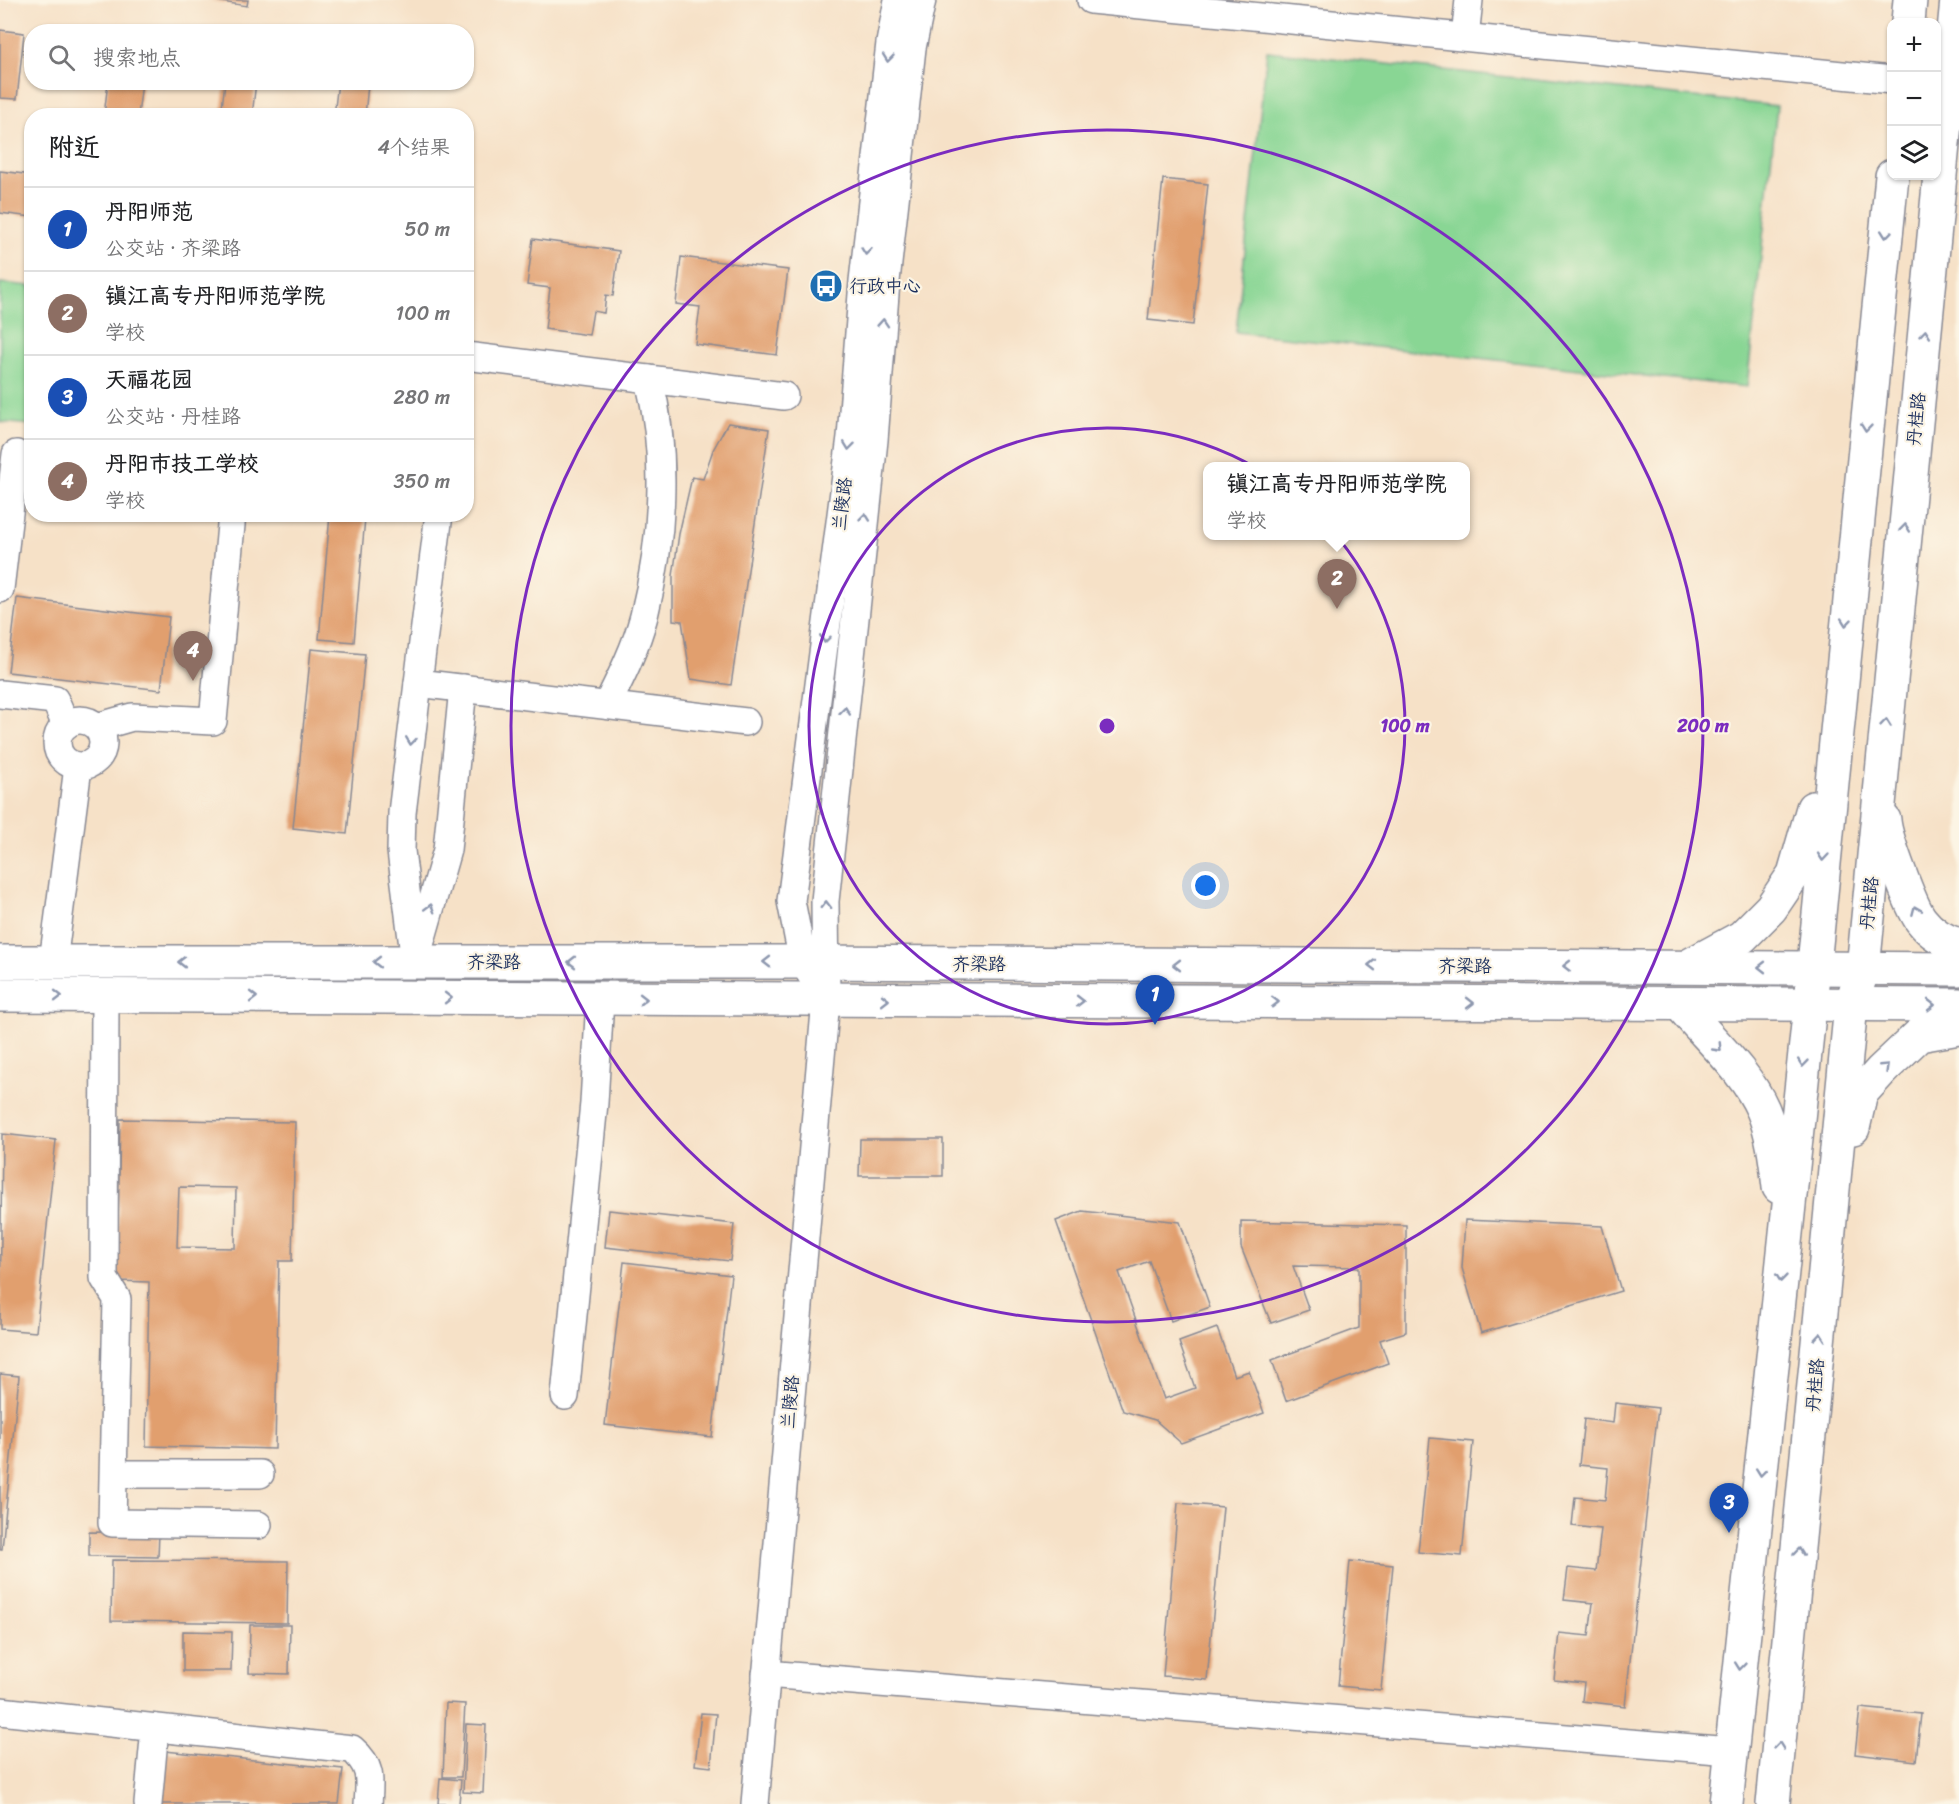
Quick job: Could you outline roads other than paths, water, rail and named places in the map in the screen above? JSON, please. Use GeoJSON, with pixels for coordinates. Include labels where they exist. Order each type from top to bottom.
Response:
{"type":"FeatureCollection","features":[{"type":"Feature","properties":{"kind":"main road"},"geometry":{"type":"LineString","coordinates":[[1908,18],[1910,0]]}},
{"type":"Feature","properties":{"kind":"main road","name":"丹桂路"},"geometry":{"type":"LineString","coordinates":[[1773,1804],[1851,1005],[1863,969],[1958,0]]}},
{"type":"Feature","properties":{"kind":"main road"},"geometry":{"type":"LineString","coordinates":[[1726,1804],[1810,1005],[1834,743],[1892,180]]}},
{"type":"Feature","properties":{"kind":"main road"},"geometry":{"type":"LineString","coordinates":[[1686,967],[1742,937],[1770,908],[1794,874],[1834,743]]}},
{"type":"Feature","properties":{"kind":"main road"},"geometry":{"type":"LineString","coordinates":[[1882,766],[1885,836],[1920,919],[1944,941],[1959,945]]}},
{"type":"Feature","properties":{"kind":"main road","name":"齐梁路"},"geometry":{"type":"LineString","coordinates":[[0,962],[814,963],[1959,969]]}},
{"type":"Feature","properties":{"kind":"main road","name":"齐梁路"},"geometry":{"type":"LineString","coordinates":[[0,995],[1959,1005]]}},
{"type":"Feature","properties":{"kind":"main road"},"geometry":{"type":"LineString","coordinates":[[1680,1004],[1737,1068],[1763,1110],[1775,1155],[1785,1238]]}},
{"type":"Feature","properties":{"kind":"main road"},"geometry":{"type":"LineString","coordinates":[[1829,1239],[1861,1093],[1919,1035],[1959,1028]]}},
{"type":"Feature","properties":{"kind":"street","name":"兰陵路"},"geometry":{"type":"LineString","coordinates":[[755,1804],[826,1000],[791,901],[851,437],[863,281],[890,43],[898,0]]}},
{"type":"Feature","properties":{"kind":"street","name":"兰陵路"},"geometry":{"type":"LineString","coordinates":[[814,963],[825,901],[872,452],[886,281],[912,48],[922,0]]}},
{"type":"Feature","properties":{"kind":"street"},"geometry":{"type":"LineString","coordinates":[[1091,0],[1887,79]]}},
{"type":"Feature","properties":{"kind":"street"},"geometry":{"type":"LineString","coordinates":[[1465,37],[1469,0]]}},
{"type":"Feature","properties":{"kind":"street"},"geometry":{"type":"LineString","coordinates":[[474,357],[784,396]]}},
{"type":"Feature","properties":{"kind":"street"},"geometry":{"type":"LineString","coordinates":[[607,705],[627,664],[644,617],[652,574],[661,464],[658,415],[649,379]]}},
{"type":"Feature","properties":{"kind":"street"},"geometry":{"type":"LineString","coordinates":[[0,589],[16,455]]}},
{"type":"Feature","properties":{"kind":"street"},"geometry":{"type":"LineString","coordinates":[[97,727],[132,717],[213,721],[231,522]]}},
{"type":"Feature","properties":{"kind":"street"},"geometry":{"type":"LineString","coordinates":[[415,962],[401,851],[402,813],[438,522]]}},
{"type":"Feature","properties":{"kind":"street"},"geometry":{"type":"LineString","coordinates":[[417,683],[746,722]]}},
{"type":"Feature","properties":{"kind":"street"},"geometry":{"type":"LineString","coordinates":[[415,962],[447,850],[463,688]]}},
{"type":"Feature","properties":{"kind":"street"},"geometry":{"type":"LineString","coordinates":[[0,694],[55,700],[66,724]]}},
{"type":"Feature","properties":{"kind":"street"},"geometry":{"type":"LineString","coordinates":[[76,720],[88,721],[97,727],[103,737],[103,748],[98,758],[89,765],[78,767],[68,763],[60,755],[57,744],[59,733],[66,724],[76,720]]}},
{"type":"Feature","properties":{"kind":"street"},"geometry":{"type":"LineString","coordinates":[[53,963],[78,767]]}},
{"type":"Feature","properties":{"kind":"street"},"geometry":{"type":"LineString","coordinates":[[105,996],[104,1278],[117,1299],[112,1523],[258,1525]]}},
{"type":"Feature","properties":{"kind":"street"},"geometry":{"type":"LineString","coordinates":[[565,1396],[594,1104],[600,999]]}},
{"type":"Feature","properties":{"kind":"street"},"geometry":{"type":"LineString","coordinates":[[114,1474],[260,1474]]}},
{"type":"Feature","properties":{"kind":"street"},"geometry":{"type":"LineString","coordinates":[[766,1674],[1731,1751]]}},
{"type":"Feature","properties":{"kind":"street"},"geometry":{"type":"LineString","coordinates":[[0,1711],[352,1749],[364,1759],[370,1778],[368,1804]]}},
{"type":"Feature","properties":{"kind":"street"},"geometry":{"type":"LineString","coordinates":[[147,1804],[155,1728]]}},
{"type":"Feature","properties":{"kind":"place","name":"行政中心"},"geometry":{"type":"Point","coordinates":[826,286]}},
{"type":"Feature","properties":{"kind":"place","name":"镇江高专丹阳师范学院"},"geometry":{"type":"Point","coordinates":[1337,609]}},
{"type":"Feature","properties":{"kind":"place","name":"丹阳市技工学校"},"geometry":{"type":"Point","coordinates":[193,681]}},
{"type":"Feature","properties":{"kind":"place","name":"丹阳师范"},"geometry":{"type":"Point","coordinates":[1155,1025]}},
{"type":"Feature","properties":{"kind":"place","name":"天福花园"},"geometry":{"type":"Point","coordinates":[1729,1533]}}]}
